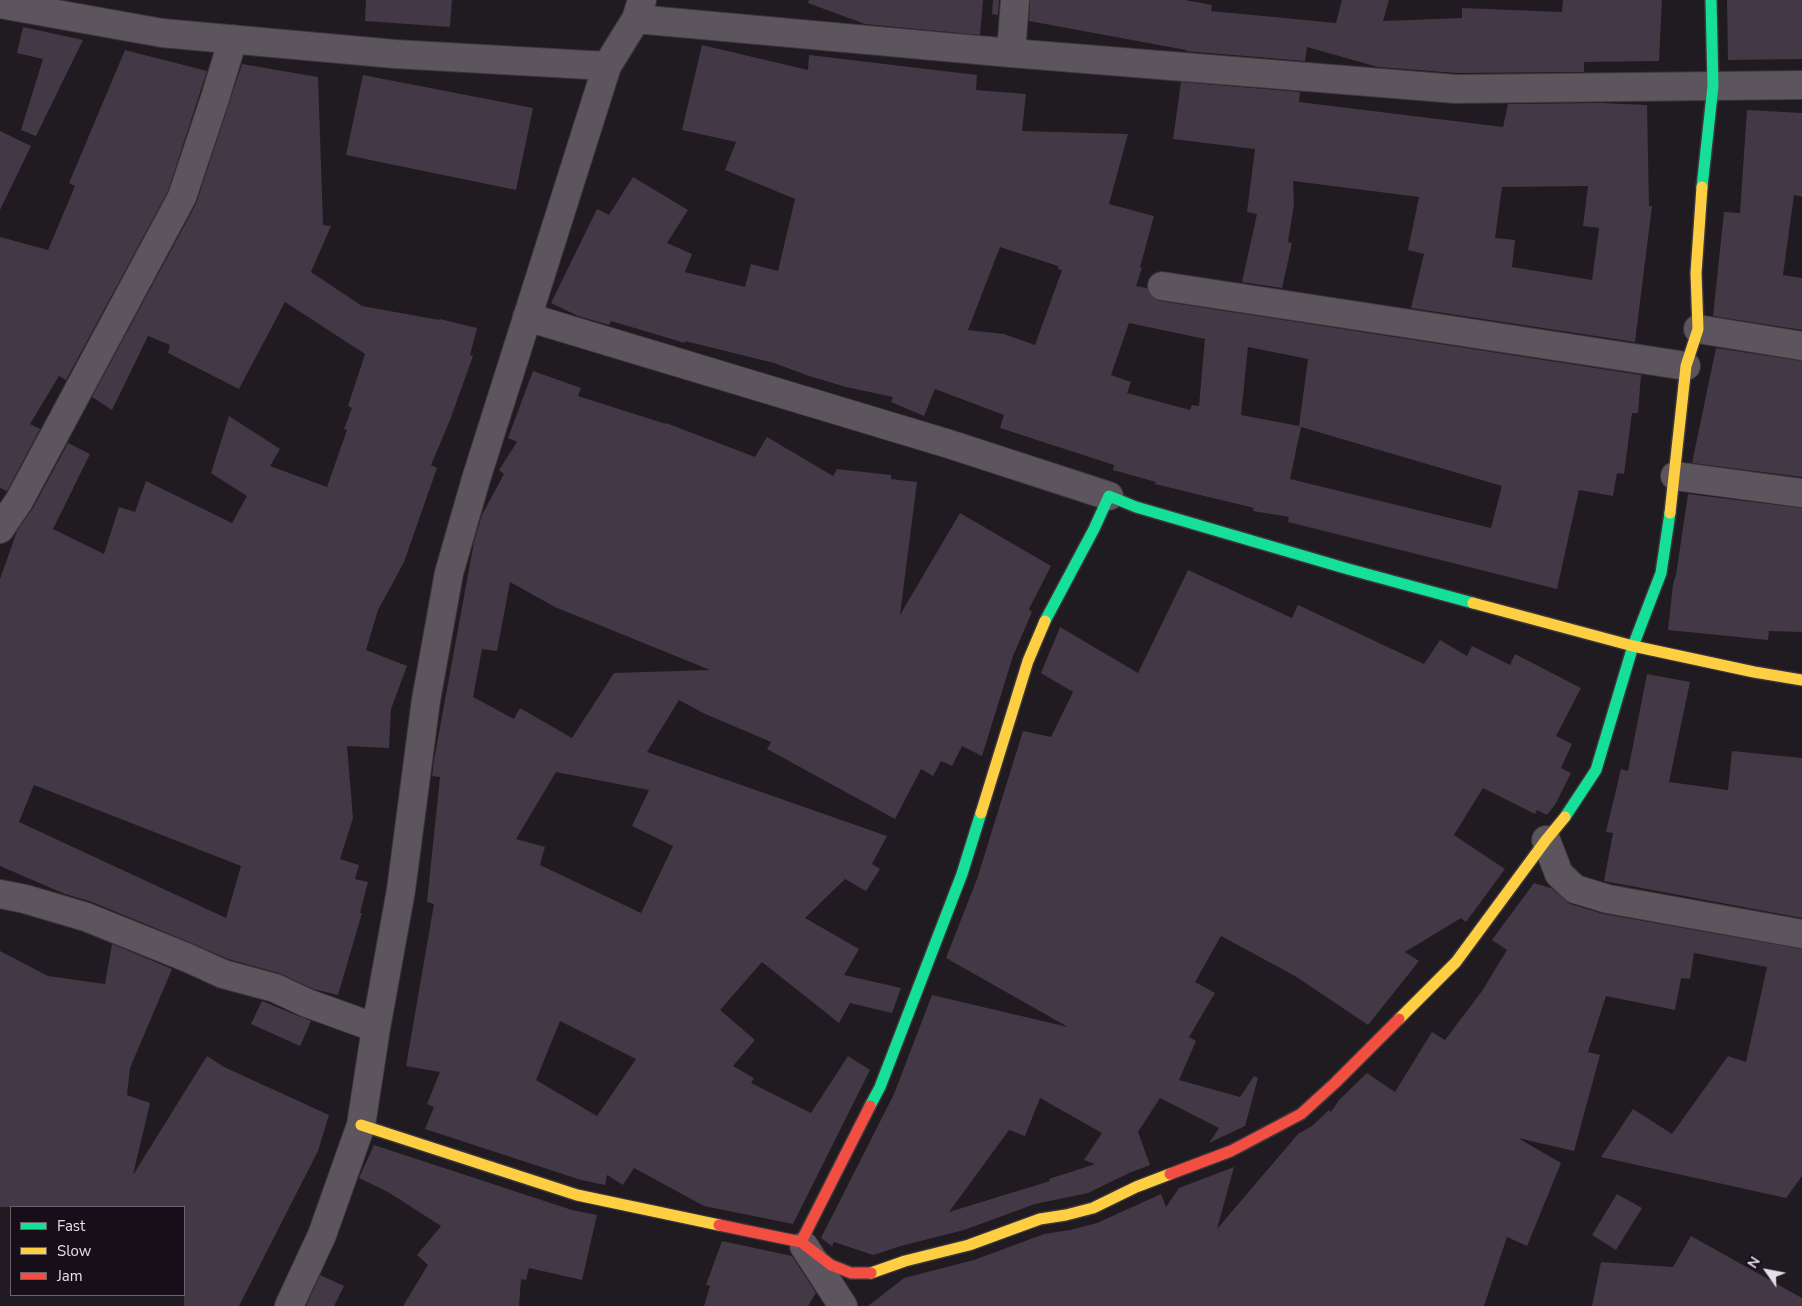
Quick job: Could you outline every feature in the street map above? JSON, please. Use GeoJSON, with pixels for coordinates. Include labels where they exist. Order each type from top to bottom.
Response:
{"type":"FeatureCollection","features":[{"type":"Feature","properties":{"kind":"street"},"geometry":{"type":"LineString","coordinates":[[1011,54],[1015,0]]}},
{"type":"Feature","properties":{"kind":"street"},"geometry":{"type":"LineString","coordinates":[[362,1125],[577,1195],[801,1242],[831,1265],[851,1273],[867,1274],[905,1261],[969,1245],[1040,1219],[1093,1208],[1136,1187],[1231,1152],[1301,1114],[1335,1083],[1456,962],[1546,840],[1566,816],[1596,770],[1634,646],[1661,574],[1675,476],[1686,366],[1698,329],[1696,273],[1700,204],[1712,86],[1711,0]]}},
{"type":"Feature","properties":{"kind":"street"},"geometry":{"type":"LineString","coordinates":[[0,4],[162,33],[395,54],[607,66]]}},
{"type":"Feature","properties":{"kind":"street"},"geometry":{"type":"LineString","coordinates":[[289,1306],[322,1235],[362,1125],[376,1028],[401,890],[426,700],[449,573],[476,479],[607,66],[639,10],[1011,54],[1456,89],[1802,85]]}},
{"type":"Feature","properties":{"kind":"street"},"geometry":{"type":"LineString","coordinates":[[0,529],[10,499],[182,197],[233,40]]}},
{"type":"Feature","properties":{"kind":"street"},"geometry":{"type":"LineString","coordinates":[[1162,286],[1686,366]]}},
{"type":"Feature","properties":{"kind":"street"},"geometry":{"type":"LineString","coordinates":[[527,317],[949,444],[1136,506],[1339,566],[1634,646],[1754,672],[1802,680]]}},
{"type":"Feature","properties":{"kind":"street"},"geometry":{"type":"LineString","coordinates":[[1698,329],[1802,346]]}},
{"type":"Feature","properties":{"kind":"street"},"geometry":{"type":"LineString","coordinates":[[1675,476],[1802,493]]}},
{"type":"Feature","properties":{"kind":"street"},"geometry":{"type":"LineString","coordinates":[[801,1242],[880,1086],[962,874],[1028,661],[1048,614],[1110,496]]}},
{"type":"Feature","properties":{"kind":"street"},"geometry":{"type":"LineString","coordinates":[[1546,840],[1560,874],[1575,889],[1608,898],[1802,934]]}},
{"type":"Feature","properties":{"kind":"street"},"geometry":{"type":"LineString","coordinates":[[0,894],[25,899],[86,917],[223,974],[275,988],[307,1003],[376,1028]]}},
{"type":"Feature","properties":{"kind":"street"},"geometry":{"type":"LineString","coordinates":[[801,1242],[844,1306]]}},
{"type":"Feature","properties":{"kind":"building"},"geometry":{"type":"Polygon","coordinates":[[[366,0],[452,0],[450,27],[365,21],[366,0]]]}},
{"type":"Feature","properties":{"kind":"building"},"geometry":{"type":"Polygon","coordinates":[[[809,0],[983,0],[980,35],[865,24],[808,3],[809,0]]]}},
{"type":"Feature","properties":{"kind":"building"},"geometry":{"type":"Polygon","coordinates":[[[993,0],[999,0],[998,15],[992,14],[993,0]]]}},
{"type":"Feature","properties":{"kind":"building"},"geometry":{"type":"Polygon","coordinates":[[[1030,0],[1185,0],[1212,5],[1211,11],[1336,23],[1342,0],[1389,0],[1383,21],[1462,18],[1462,8],[1562,12],[1563,0],[1662,0],[1659,61],[1584,62],[1584,72],[1457,73],[1378,67],[1307,47],[1305,61],[1185,51],[1029,21],[1030,0]]]}},
{"type":"Feature","properties":{"kind":"building"},"geometry":{"type":"Polygon","coordinates":[[[1727,0],[1802,0],[1802,59],[1728,60],[1727,0]]]}},
{"type":"Feature","properties":{"kind":"building"},"geometry":{"type":"Polygon","coordinates":[[[23,27],[83,40],[36,136],[21,130],[43,59],[17,53],[23,27]]]}},
{"type":"Feature","properties":{"kind":"building"},"geometry":{"type":"Polygon","coordinates":[[[702,45],[808,70],[809,55],[977,75],[976,90],[1026,94],[1022,131],[1128,134],[1109,204],[1154,216],[1136,286],[1147,288],[1153,298],[1160,301],[1641,375],[1638,413],[1632,413],[1624,474],[1617,473],[1613,496],[1579,490],[1557,589],[1288,522],[1289,517],[1253,511],[1254,508],[1155,484],[1156,482],[1113,470],[1114,465],[1000,428],[1004,415],[935,389],[924,416],[891,402],[893,397],[846,387],[774,363],[685,341],[685,343],[611,321],[609,325],[578,316],[551,303],[597,209],[609,215],[633,177],[688,210],[667,243],[692,254],[685,272],[745,287],[751,264],[778,271],[795,199],[725,170],[736,142],[682,130],[702,45]],[[1000,247],[968,330],[1004,334],[1035,345],[1062,270],[1058,269],[1058,266],[1000,247]],[[1129,323],[1111,375],[1131,382],[1127,393],[1190,410],[1192,405],[1199,406],[1205,339],[1129,323]],[[1248,347],[1241,415],[1299,426],[1308,359],[1248,347]],[[1301,427],[1290,479],[1491,528],[1502,486],[1301,427]]]}},
{"type":"Feature","properties":{"kind":"building"},"geometry":{"type":"Polygon","coordinates":[[[125,50],[207,71],[168,191],[66,380],[59,376],[30,424],[40,429],[7,491],[0,488],[0,237],[48,250],[75,186],[69,183],[125,50]]]}},
{"type":"Feature","properties":{"kind":"building"},"geometry":{"type":"Polygon","coordinates":[[[242,64],[318,77],[323,225],[331,226],[311,272],[362,306],[440,319],[477,328],[470,355],[473,356],[450,420],[431,465],[437,468],[404,562],[378,610],[366,650],[407,666],[391,709],[389,748],[347,746],[353,818],[340,859],[359,865],[355,879],[368,882],[360,913],[362,913],[338,995],[313,989],[279,973],[228,959],[0,866],[0,579],[17,531],[33,508],[68,443],[90,454],[53,529],[104,554],[119,507],[135,512],[146,481],[232,523],[247,496],[211,473],[229,416],[280,449],[270,466],[327,487],[347,430],[344,429],[352,408],[348,406],[365,354],[285,302],[239,389],[168,353],[170,345],[148,336],[112,410],[92,397],[196,204],[242,64]],[[34,785],[19,822],[226,918],[241,866],[34,785]]]}},
{"type":"Feature","properties":{"kind":"building"},"geometry":{"type":"Polygon","coordinates":[[[363,75],[533,108],[516,190],[346,155],[363,75]]]}},
{"type":"Feature","properties":{"kind":"building"},"geometry":{"type":"Polygon","coordinates":[[[1181,82],[1300,92],[1299,102],[1503,127],[1508,104],[1601,103],[1647,105],[1649,206],[1652,206],[1635,342],[1411,308],[1424,254],[1408,250],[1419,197],[1293,181],[1294,204],[1288,242],[1292,243],[1282,288],[1242,282],[1257,214],[1247,212],[1255,149],[1173,139],[1181,82]],[[1588,186],[1502,187],[1495,238],[1515,240],[1512,267],[1592,280],[1599,228],[1583,226],[1588,186]]]}},
{"type":"Feature","properties":{"kind":"building"},"geometry":{"type":"Polygon","coordinates":[[[1747,110],[1802,113],[1802,197],[1794,195],[1783,275],[1802,278],[1802,330],[1713,316],[1724,212],[1740,213],[1747,110]]]}},
{"type":"Feature","properties":{"kind":"building"},"geometry":{"type":"Polygon","coordinates":[[[0,131],[31,146],[0,210],[0,131]]]}},
{"type":"Feature","properties":{"kind":"building"},"geometry":{"type":"Polygon","coordinates":[[[1716,348],[1802,361],[1802,477],[1692,463],[1716,348]]]}},
{"type":"Feature","properties":{"kind":"building"},"geometry":{"type":"Polygon","coordinates":[[[533,371],[581,388],[578,396],[666,423],[755,457],[767,437],[833,476],[837,469],[891,475],[891,479],[917,482],[900,615],[960,513],[1051,566],[1029,609],[1032,612],[1013,656],[982,756],[962,746],[952,766],[941,761],[933,776],[921,769],[895,819],[767,749],[771,742],[703,713],[679,700],[647,752],[887,836],[872,864],[880,869],[866,891],[845,879],[805,918],[859,949],[844,975],[901,988],[892,1013],[850,1003],[839,1023],[762,962],[720,1010],[755,1040],[733,1066],[754,1078],[751,1083],[811,1113],[848,1056],[870,1070],[793,1224],[704,1206],[634,1168],[623,1185],[607,1175],[605,1185],[581,1180],[425,1129],[434,1107],[427,1104],[440,1072],[406,1066],[434,904],[427,902],[440,777],[432,776],[474,542],[482,515],[504,474],[499,470],[517,442],[508,438],[533,371]],[[510,582],[497,651],[482,649],[473,697],[514,719],[520,708],[572,738],[614,673],[710,670],[555,607],[510,582]],[[556,772],[516,839],[545,847],[540,865],[641,913],[673,846],[632,826],[649,790],[556,772]],[[560,1021],[536,1080],[597,1116],[636,1059],[560,1021]]]}},
{"type":"Feature","properties":{"kind":"building"},"geometry":{"type":"Polygon","coordinates":[[[1688,494],[1802,508],[1802,632],[1769,631],[1768,640],[1668,630],[1673,584],[1688,494]]]}},
{"type":"Feature","properties":{"kind":"building"},"geometry":{"type":"Polygon","coordinates":[[[1188,570],[1292,618],[1298,605],[1424,664],[1440,640],[1467,656],[1472,646],[1510,665],[1515,654],[1581,688],[1556,736],[1572,744],[1561,768],[1571,773],[1556,803],[1547,815],[1537,810],[1535,814],[1483,788],[1454,835],[1505,869],[1466,922],[1461,918],[1405,952],[1419,961],[1368,1025],[1295,976],[1221,936],[1195,982],[1215,993],[1189,1037],[1196,1041],[1179,1080],[1240,1097],[1254,1076],[1258,1078],[1245,1126],[1209,1143],[1219,1128],[1160,1098],[1138,1132],[1150,1165],[1088,1193],[1035,1204],[964,1230],[873,1255],[834,1242],[832,1246],[821,1238],[894,1094],[932,995],[1068,1027],[946,958],[977,879],[1023,731],[1051,737],[1073,692],[1041,673],[1060,627],[1138,673],[1188,570]],[[1040,1098],[1025,1136],[1009,1130],[949,1212],[1050,1181],[1049,1179],[1095,1164],[1084,1160],[1102,1133],[1040,1098]]]}},
{"type":"Feature","properties":{"kind":"building"},"geometry":{"type":"Polygon","coordinates":[[[1647,674],[1690,682],[1669,782],[1728,790],[1732,751],[1802,758],[1802,918],[1604,881],[1613,833],[1606,832],[1621,769],[1628,771],[1647,674]]]}},
{"type":"Feature","properties":{"kind":"building"},"geometry":{"type":"Polygon","coordinates":[[[1534,883],[1551,888],[1570,904],[1604,914],[1802,949],[1802,1176],[1786,1198],[1601,1157],[1633,1109],[1672,1134],[1728,1056],[1746,1062],[1767,967],[1694,953],[1690,979],[1681,978],[1675,1010],[1606,996],[1588,1052],[1600,1055],[1574,1151],[1518,1138],[1561,1163],[1527,1246],[1507,1237],[1484,1306],[868,1306],[904,1278],[974,1260],[1044,1234],[1097,1223],[1161,1194],[1166,1207],[1179,1188],[1234,1167],[1217,1229],[1298,1134],[1312,1126],[1329,1110],[1331,1112],[1339,1100],[1367,1073],[1395,1092],[1432,1032],[1445,1040],[1482,991],[1507,950],[1492,940],[1534,883]]]}},
{"type":"Feature","properties":{"kind":"building"},"geometry":{"type":"Polygon","coordinates":[[[112,944],[172,969],[130,1068],[127,1095],[150,1103],[133,1175],[207,1056],[224,1067],[329,1115],[318,1151],[239,1306],[184,1306],[185,1206],[0,1207],[0,951],[48,976],[105,984],[112,944]]]}},
{"type":"Feature","properties":{"kind":"building"},"geometry":{"type":"Polygon","coordinates":[[[262,1001],[311,1021],[300,1046],[251,1024],[262,1001]]]}},
{"type":"Feature","properties":{"kind":"building"},"geometry":{"type":"Polygon","coordinates":[[[374,1145],[572,1210],[597,1215],[582,1280],[529,1268],[526,1280],[521,1279],[519,1306],[403,1306],[428,1265],[417,1255],[441,1226],[388,1192],[359,1178],[374,1145]]]}},
{"type":"Feature","properties":{"kind":"building"},"geometry":{"type":"Polygon","coordinates":[[[1617,1194],[1642,1208],[1616,1250],[1592,1235],[1617,1194]]]}},
{"type":"Feature","properties":{"kind":"building"},"geometry":{"type":"Polygon","coordinates":[[[1691,1236],[1802,1298],[1802,1306],[1592,1306],[1601,1262],[1673,1267],[1691,1236]]]}},
{"type":"Feature","properties":{"kind":"building"},"geometry":{"type":"Polygon","coordinates":[[[722,1241],[792,1256],[816,1293],[808,1306],[704,1306],[710,1286],[706,1285],[722,1241]]]}},
{"type":"Feature","properties":{"kind":"building"},"geometry":{"type":"Polygon","coordinates":[[[320,1275],[344,1286],[334,1306],[306,1306],[320,1275]]]}},
{"type":"Feature","properties":{"kind":"traffic: fast"},"geometry":{"type":"LineString","coordinates":[[1702,187],[1713,86],[1711,0]]}},
{"type":"Feature","properties":{"kind":"traffic: fast"},"geometry":{"type":"LineString","coordinates":[[1045,621],[1094,529],[1109,496],[1136,507],[1348,569],[1473,603]]}},
{"type":"Feature","properties":{"kind":"traffic: fast"},"geometry":{"type":"LineString","coordinates":[[1565,817],[1596,770],[1633,646],[1661,573],[1670,513]]}},
{"type":"Feature","properties":{"kind":"traffic: fast"},"geometry":{"type":"LineString","coordinates":[[870,1106],[880,1087],[962,874],[981,813]]}},
{"type":"Feature","properties":{"kind":"traffic: slow"},"geometry":{"type":"LineString","coordinates":[[1670,513],[1686,366],[1698,329],[1696,273],[1702,187]]}},
{"type":"Feature","properties":{"kind":"traffic: slow"},"geometry":{"type":"LineString","coordinates":[[1473,603],[1633,646],[1754,672],[1802,680]]}},
{"type":"Feature","properties":{"kind":"traffic: slow"},"geometry":{"type":"LineString","coordinates":[[981,813],[1028,661],[1045,621]]}},
{"type":"Feature","properties":{"kind":"traffic: slow"},"geometry":{"type":"LineString","coordinates":[[1399,1019],[1456,962],[1565,817]]}},
{"type":"Feature","properties":{"kind":"traffic: slow"},"geometry":{"type":"LineString","coordinates":[[361,1125],[577,1195],[719,1225]]}},
{"type":"Feature","properties":{"kind":"traffic: slow"},"geometry":{"type":"LineString","coordinates":[[871,1273],[905,1261],[969,1245],[1040,1219],[1093,1208],[1136,1187],[1170,1174]]}},
{"type":"Feature","properties":{"kind":"traffic: jam"},"geometry":{"type":"LineString","coordinates":[[1170,1174],[1231,1151],[1301,1114],[1399,1019]]}},
{"type":"Feature","properties":{"kind":"traffic: jam"},"geometry":{"type":"LineString","coordinates":[[801,1242],[870,1106]]}},
{"type":"Feature","properties":{"kind":"traffic: jam"},"geometry":{"type":"LineString","coordinates":[[719,1225],[801,1242],[831,1265],[851,1273],[871,1273]]}}]}
